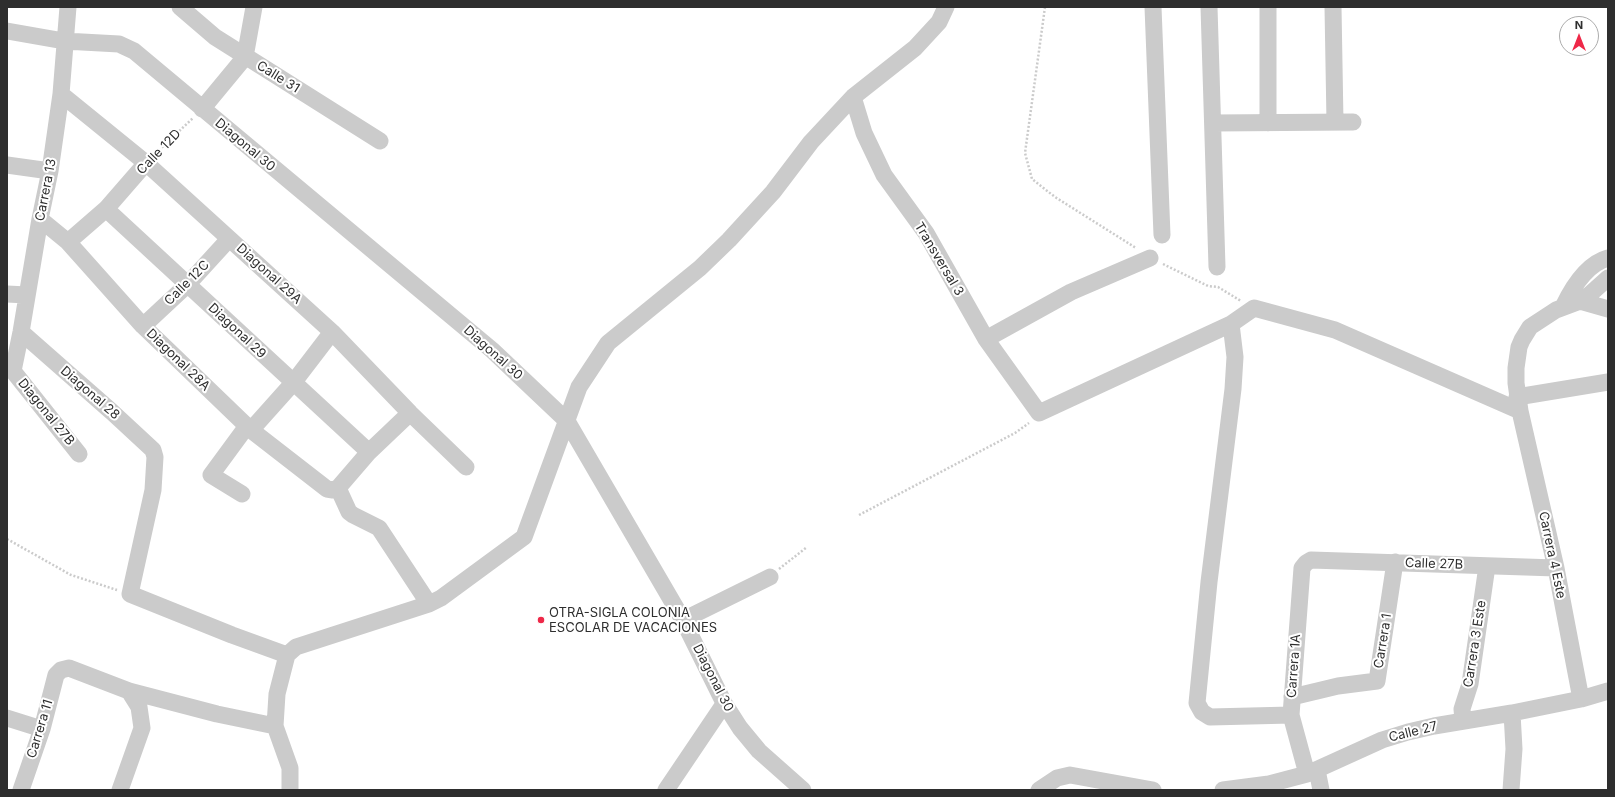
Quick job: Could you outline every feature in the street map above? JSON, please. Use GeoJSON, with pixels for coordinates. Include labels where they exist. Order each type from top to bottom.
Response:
{"type":"FeatureCollection","features":[{"type":"Feature","properties":{"kind":"street","name":"Carrera 13"},"geometry":{"type":"LineString","coordinates":[[13,371],[50,171],[61,94],[64,40],[68,7]]}},
{"type":"Feature","properties":{"kind":"street","name":"Calle 31"},"geometry":{"type":"LineString","coordinates":[[180,7],[215,37],[380,141]]}},
{"type":"Feature","properties":{"kind":"street"},"geometry":{"type":"LineString","coordinates":[[202,109],[245,57],[254,7]]}},
{"type":"Feature","properties":{"kind":"street"},"geometry":{"type":"LineString","coordinates":[[290,790],[290,768],[275,726],[277,694],[287,655],[296,647],[429,604],[441,598],[524,537],[579,387],[608,343],[700,268],[729,240],[773,192],[811,142],[853,97],[915,48],[939,22],[946,7]]}},
{"type":"Feature","properties":{"kind":"street"},"geometry":{"type":"LineString","coordinates":[[1153,7],[1162,235]]}},
{"type":"Feature","properties":{"kind":"street"},"geometry":{"type":"LineString","coordinates":[[1209,7],[1217,268]]}},
{"type":"Feature","properties":{"kind":"street"},"geometry":{"type":"LineString","coordinates":[[1268,7],[1268,123]]}},
{"type":"Feature","properties":{"kind":"street"},"geometry":{"type":"LineString","coordinates":[[1333,7],[1336,122]]}},
{"type":"Feature","properties":{"kind":"street","name":"Diagonal 30"},"geometry":{"type":"LineString","coordinates":[[7,31],[64,40],[119,44],[134,51],[492,350],[567,420],[683,620],[724,704],[740,728],[759,750],[802,790]]}},
{"type":"Feature","properties":{"kind":"street","name":"Diagonal 29A"},"geometry":{"type":"LineString","coordinates":[[61,94],[146,163],[332,332],[466,467]]}},
{"type":"Feature","properties":{"kind":"street","name":"Transversal 3"},"geometry":{"type":"LineString","coordinates":[[853,97],[864,133],[884,175],[926,233],[986,339],[1039,413]]}},
{"type":"Feature","properties":{"kind":"street"},"geometry":{"type":"LineString","coordinates":[[1213,123],[1353,122]]}},
{"type":"Feature","properties":{"kind":"street","name":"Calle 12D"},"geometry":{"type":"LineString","coordinates":[[68,242],[106,209],[146,163]]}},
{"type":"Feature","properties":{"kind":"street"},"geometry":{"type":"LineString","coordinates":[[7,165],[50,171]]}},
{"type":"Feature","properties":{"kind":"street","name":"Diagonal 29"},"geometry":{"type":"LineString","coordinates":[[106,209],[369,452]]}},
{"type":"Feature","properties":{"kind":"street","name":"Diagonal 28A"},"geometry":{"type":"LineString","coordinates":[[40,219],[68,242],[143,326],[249,428],[333,489]]}},
{"type":"Feature","properties":{"kind":"street","name":"Calle 12C"},"geometry":{"type":"LineString","coordinates":[[143,326],[187,285],[229,238]]}},
{"type":"Feature","properties":{"kind":"street"},"geometry":{"type":"LineString","coordinates":[[986,339],[1071,292],[1150,258]]}},
{"type":"Feature","properties":{"kind":"street"},"geometry":{"type":"LineString","coordinates":[[1563,307],[1570,291],[1584,273],[1603,259],[1608,258]]}},
{"type":"Feature","properties":{"kind":"street","name":"Carrera 4 Este"},"geometry":{"type":"LineString","coordinates":[[1581,699],[1556,568],[1518,404],[1516,368],[1522,340],[1530,327],[1563,307],[1580,301],[1598,288],[1608,278]]}},
{"type":"Feature","properties":{"kind":"street"},"geometry":{"type":"LineString","coordinates":[[7,294],[27,295]]}},
{"type":"Feature","properties":{"kind":"street"},"geometry":{"type":"LineString","coordinates":[[1580,301],[1608,309]]}},
{"type":"Feature","properties":{"kind":"street"},"geometry":{"type":"LineString","coordinates":[[1039,413],[1231,324],[1254,308],[1336,330],[1518,404],[1608,382]]}},
{"type":"Feature","properties":{"kind":"street"},"geometry":{"type":"LineString","coordinates":[[1231,324],[1235,357],[1233,389],[1203,636],[1197,703],[1202,712],[1210,716],[1291,715]]}},
{"type":"Feature","properties":{"kind":"street","name":"Diagonal 28"},"geometry":{"type":"LineString","coordinates":[[21,332],[153,450],[155,457],[153,490],[130,594]]}},
{"type":"Feature","properties":{"kind":"street"},"geometry":{"type":"LineString","coordinates":[[242,494],[211,475],[249,428],[293,382],[332,332]]}},
{"type":"Feature","properties":{"kind":"street","name":"Diagonal 27B"},"geometry":{"type":"LineString","coordinates":[[13,371],[79,454]]}},
{"type":"Feature","properties":{"kind":"street"},"geometry":{"type":"LineString","coordinates":[[410,412],[333,489],[349,512],[379,528],[429,604]]}},
{"type":"Feature","properties":{"kind":"street","name":"Calle 27B"},"geometry":{"type":"LineString","coordinates":[[1311,560],[1556,568]]}},
{"type":"Feature","properties":{"kind":"street","name":"Carrera 1A"},"geometry":{"type":"LineString","coordinates":[[1311,560],[1302,568],[1291,715],[1312,772],[1321,790]]}},
{"type":"Feature","properties":{"kind":"street","name":"Carrera 1"},"geometry":{"type":"LineString","coordinates":[[1292,697],[1338,686],[1377,681],[1395,562]]}},
{"type":"Feature","properties":{"kind":"street","name":"Carrera 3 Este"},"geometry":{"type":"LineString","coordinates":[[1463,721],[1462,708],[1470,684],[1487,566]]}},
{"type":"Feature","properties":{"kind":"street"},"geometry":{"type":"LineString","coordinates":[[683,620],[770,577]]}},
{"type":"Feature","properties":{"kind":"street"},"geometry":{"type":"LineString","coordinates":[[130,594],[232,635],[287,655]]}},
{"type":"Feature","properties":{"kind":"street","name":"Carrera 11"},"geometry":{"type":"LineString","coordinates":[[21,790],[42,729],[56,674],[61,670],[69,668],[129,691]]}},
{"type":"Feature","properties":{"kind":"street"},"geometry":{"type":"LineString","coordinates":[[129,691],[217,714],[275,726]]}},
{"type":"Feature","properties":{"kind":"street"},"geometry":{"type":"LineString","coordinates":[[120,790],[142,728],[139,707],[129,691]]}},
{"type":"Feature","properties":{"kind":"street","name":"Calle 27"},"geometry":{"type":"LineString","coordinates":[[1223,790],[1269,784],[1312,772],[1382,740],[1434,726],[1512,713],[1581,699],[1608,691]]}},
{"type":"Feature","properties":{"kind":"street"},"geometry":{"type":"LineString","coordinates":[[666,790],[724,704]]}},
{"type":"Feature","properties":{"kind":"street"},"geometry":{"type":"LineString","coordinates":[[1511,790],[1514,749],[1512,713]]}},
{"type":"Feature","properties":{"kind":"street"},"geometry":{"type":"LineString","coordinates":[[7,718],[42,729]]}},
{"type":"Feature","properties":{"kind":"street"},"geometry":{"type":"LineString","coordinates":[[1039,790],[1057,778],[1070,775],[1153,790]]}},
{"type":"Feature","properties":{"kind":"path"},"geometry":{"type":"LineString","coordinates":[[1045,7],[1025,154],[1032,179],[1054,197],[1150,258],[1208,286],[1218,287],[1254,308]]}},
{"type":"Feature","properties":{"kind":"path","name":"Calle 12D"},"geometry":{"type":"LineString","coordinates":[[146,163],[202,109]]}},
{"type":"Feature","properties":{"kind":"path"},"geometry":{"type":"LineString","coordinates":[[859,515],[1015,433],[1039,413]]}},
{"type":"Feature","properties":{"kind":"path"},"geometry":{"type":"LineString","coordinates":[[7,540],[71,575],[130,594]]}},
{"type":"Feature","properties":{"kind":"path"},"geometry":{"type":"LineString","coordinates":[[770,577],[807,547]]}},
{"type":"Feature","properties":{"kind":"place","name":"OTRA-SIGLA COLONIA ESCOLAR DE VACACIONES"},"geometry":{"type":"Point","coordinates":[541,620]}}]}
